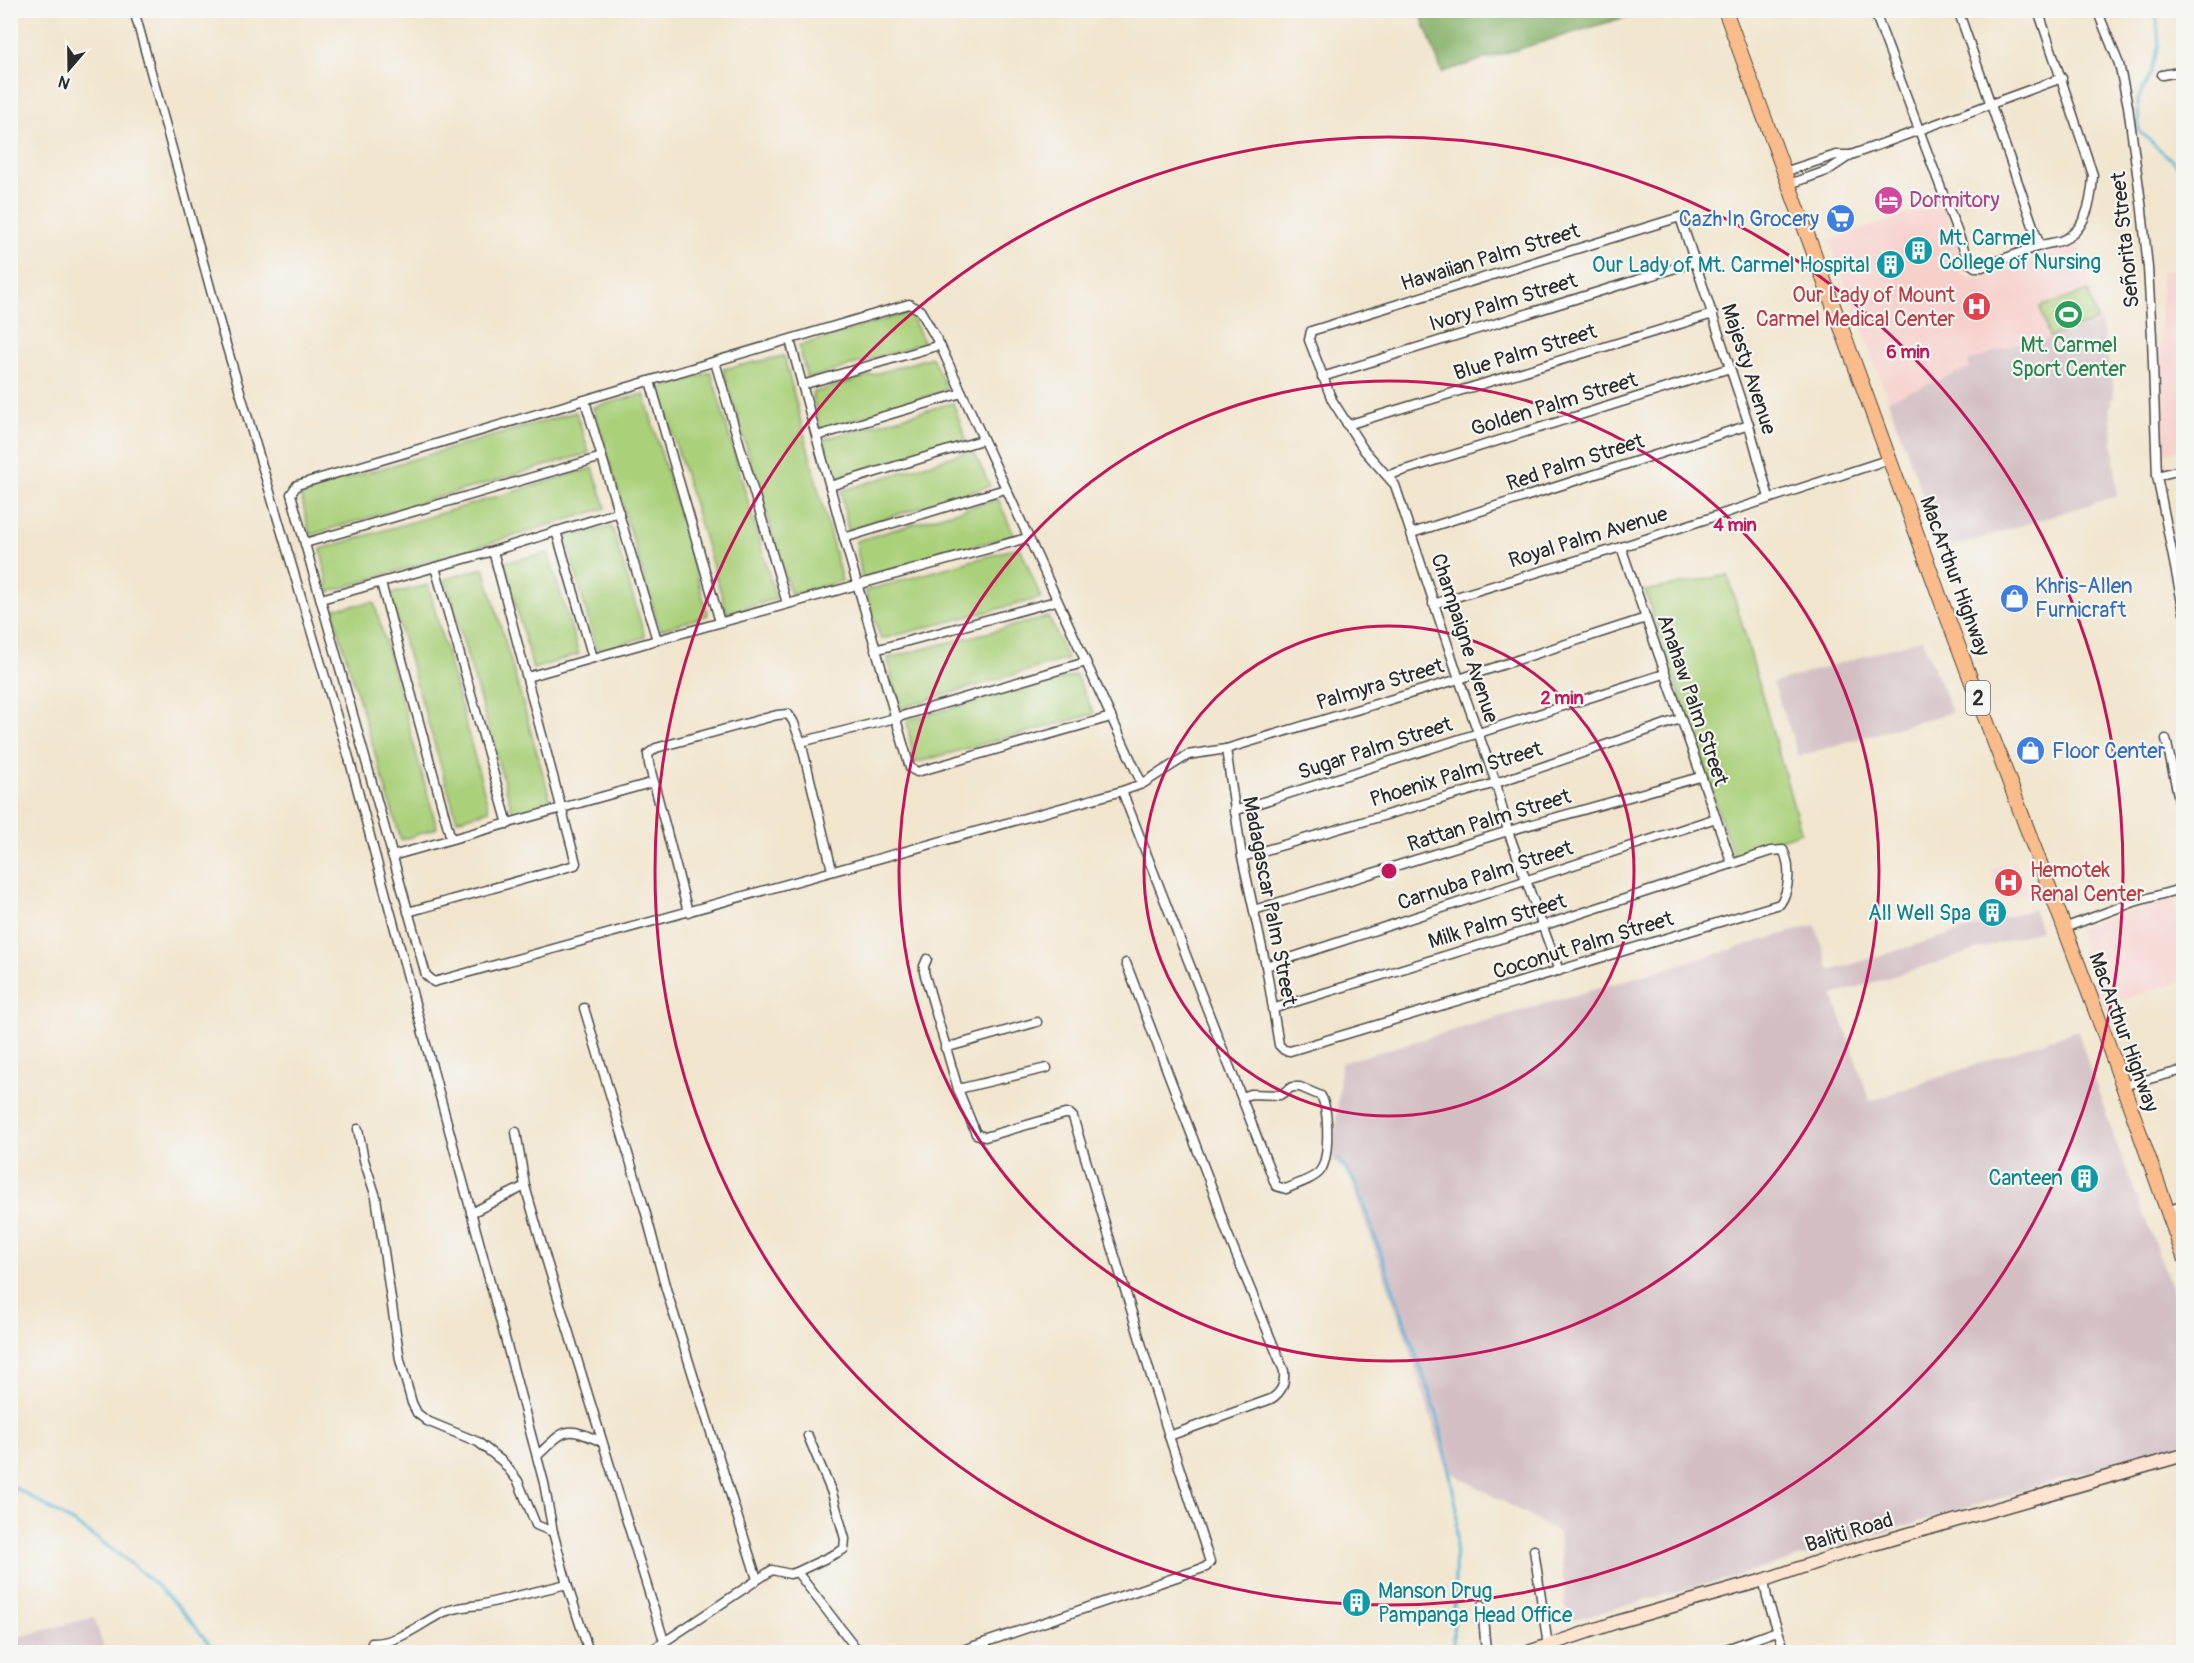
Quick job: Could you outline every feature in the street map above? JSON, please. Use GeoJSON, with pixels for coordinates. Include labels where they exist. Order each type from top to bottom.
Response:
{"type":"FeatureCollection","features":[{"type":"Feature","properties":{"kind":"highway","name":"MacArthur Highway"},"geometry":{"type":"LineString","coordinates":[[1725,10],[2104,1033],[2184,1257]]}},
{"type":"Feature","properties":{"kind":"main road","name":"Baliti Road"},"geometry":{"type":"LineString","coordinates":[[1528,1653],[1617,1622],[1764,1580],[1846,1552],[2184,1455]]}},
{"type":"Feature","properties":{"kind":"street"},"geometry":{"type":"LineString","coordinates":[[134,10],[222,331],[349,758],[544,1482],[553,1532],[589,1653]]}},
{"type":"Feature","properties":{"kind":"street"},"geometry":{"type":"LineString","coordinates":[[1874,10],[1917,130],[1969,263],[1975,267],[1982,267],[2062,240],[2076,232],[2091,198],[2093,175],[2038,10]]}},
{"type":"Feature","properties":{"kind":"street"},"geometry":{"type":"LineString","coordinates":[[1958,10],[2040,246]]}},
{"type":"Feature","properties":{"kind":"street","name":"Señorita Street"},"geometry":{"type":"LineString","coordinates":[[2097,10],[2119,64],[2128,106],[2142,210],[2152,337],[2157,476],[2184,613]]}},
{"type":"Feature","properties":{"kind":"street"},"geometry":{"type":"LineString","coordinates":[[2162,75],[2184,71]]}},
{"type":"Feature","properties":{"kind":"street"},"geometry":{"type":"LineString","coordinates":[[1787,178],[1827,171],[1851,155],[2062,78]]}},
{"type":"Feature","properties":{"kind":"street"},"geometry":{"type":"LineString","coordinates":[[1787,178],[1836,155],[1851,155]]}},
{"type":"Feature","properties":{"kind":"street"},"geometry":{"type":"LineString","coordinates":[[1823,160],[1827,171]]}},
{"type":"Feature","properties":{"kind":"street","name":"Majesty Avenue"},"geometry":{"type":"LineString","coordinates":[[1680,217],[1749,425],[1769,498]]}},
{"type":"Feature","properties":{"kind":"street","name":"Hawaiian Palm Street"},"geometry":{"type":"LineString","coordinates":[[1311,331],[1680,217]]}},
{"type":"Feature","properties":{"kind":"street","name":"Ivory Palm Street"},"geometry":{"type":"LineString","coordinates":[[1322,377],[1695,262]]}},
{"type":"Feature","properties":{"kind":"street"},"geometry":{"type":"LineString","coordinates":[[493,551],[576,858],[575,865],[408,912],[291,494],[297,485],[909,304],[920,310],[940,345],[1056,602],[1142,784]]}},
{"type":"Feature","properties":{"kind":"street","name":"Blue Palm Street"},"geometry":{"type":"LineString","coordinates":[[1347,425],[1713,314]]}},
{"type":"Feature","properties":{"kind":"street","name":"Champaigne Avenue"},"geometry":{"type":"LineString","coordinates":[[1311,331],[1309,340],[1332,400],[1364,450],[1389,475],[1395,485],[1433,604],[1496,783],[1508,831],[1559,971]]}},
{"type":"Feature","properties":{"kind":"street"},"geometry":{"type":"LineString","coordinates":[[790,339],[875,650],[910,768],[917,772],[1111,717]]}},
{"type":"Feature","properties":{"kind":"street"},"geometry":{"type":"LineString","coordinates":[[802,386],[940,345]]}},
{"type":"Feature","properties":{"kind":"street"},"geometry":{"type":"LineString","coordinates":[[715,362],[787,603]]}},
{"type":"Feature","properties":{"kind":"street","name":"Golden Palm Street"},"geometry":{"type":"LineString","coordinates":[[1389,475],[1730,368]]}},
{"type":"Feature","properties":{"kind":"street"},"geometry":{"type":"LineString","coordinates":[[650,381],[720,622]]}},
{"type":"Feature","properties":{"kind":"street"},"geometry":{"type":"LineString","coordinates":[[817,436],[962,393]]}},
{"type":"Feature","properties":{"kind":"street"},"geometry":{"type":"LineString","coordinates":[[585,401],[657,640]]}},
{"type":"Feature","properties":{"kind":"street","name":"Red Palm Street"},"geometry":{"type":"LineString","coordinates":[[1412,533],[1749,425]]}},
{"type":"Feature","properties":{"kind":"street"},"geometry":{"type":"LineString","coordinates":[[830,486],[982,440]]}},
{"type":"Feature","properties":{"kind":"street"},"geometry":{"type":"LineString","coordinates":[[305,543],[602,457]]}},
{"type":"Feature","properties":{"kind":"street","name":"Royal Palm Avenue"},"geometry":{"type":"LineString","coordinates":[[1433,604],[1621,547],[1890,459]]}},
{"type":"Feature","properties":{"kind":"street"},"geometry":{"type":"LineString","coordinates":[[2157,476],[2184,469]]}},
{"type":"Feature","properties":{"kind":"street"},"geometry":{"type":"LineString","coordinates":[[844,538],[1005,489]]}},
{"type":"Feature","properties":{"kind":"street"},"geometry":{"type":"LineString","coordinates":[[321,599],[493,551],[619,512]]}},
{"type":"Feature","properties":{"kind":"street"},"geometry":{"type":"LineString","coordinates":[[556,531],[593,658]]}},
{"type":"Feature","properties":{"kind":"street"},"geometry":{"type":"LineString","coordinates":[[527,677],[1027,538]]}},
{"type":"Feature","properties":{"kind":"street","name":"Anahaw Palm Street"},"geometry":{"type":"LineString","coordinates":[[1621,547],[1732,864]]}},
{"type":"Feature","properties":{"kind":"street"},"geometry":{"type":"LineString","coordinates":[[435,567],[508,824]]}},
{"type":"Feature","properties":{"kind":"street"},"geometry":{"type":"LineString","coordinates":[[381,583],[452,839]]}},
{"type":"Feature","properties":{"kind":"street"},"geometry":{"type":"LineString","coordinates":[[875,650],[1056,602]]}},
{"type":"Feature","properties":{"kind":"street","name":"Palmyra Street"},"geometry":{"type":"LineString","coordinates":[[408,912],[426,975],[435,982],[1122,791],[1142,784],[1188,755],[1226,749],[1459,679],[1646,618]]}},
{"type":"Feature","properties":{"kind":"street"},"geometry":{"type":"LineString","coordinates":[[801,742],[895,718],[1086,662]]}},
{"type":"Feature","properties":{"kind":"street","name":"Sugar Palm Street"},"geometry":{"type":"LineString","coordinates":[[1234,811],[1665,674]]}},
{"type":"Feature","properties":{"kind":"street"},"geometry":{"type":"LineString","coordinates":[[688,912],[649,764],[648,754],[656,748],[788,714],[801,742],[832,870]]}},
{"type":"Feature","properties":{"kind":"street","name":"Phoenix Palm Street"},"geometry":{"type":"LineString","coordinates":[[1242,857],[1496,783],[1680,719]]}},
{"type":"Feature","properties":{"kind":"street"},"geometry":{"type":"LineString","coordinates":[[2166,739],[2184,823]]}},
{"type":"Feature","properties":{"kind":"street","name":"Madagascar Palm Street"},"geometry":{"type":"LineString","coordinates":[[1226,749],[1242,857],[1266,966],[1279,1045],[1284,1050],[1290,1051]]}},
{"type":"Feature","properties":{"kind":"street","name":"Rattan Palm Street"},"geometry":{"type":"LineString","coordinates":[[1254,910],[1508,831],[1700,777]]}},
{"type":"Feature","properties":{"kind":"street"},"geometry":{"type":"LineString","coordinates":[[392,856],[654,782]]}},
{"type":"Feature","properties":{"kind":"street"},"geometry":{"type":"LineString","coordinates":[[1122,791],[1276,1186],[1286,1189],[1318,1173],[1324,1162],[1327,1141],[1325,1110],[1321,1096],[1300,1087],[1292,1088],[1280,1095],[1251,1094],[1242,1097]]}},
{"type":"Feature","properties":{"kind":"street","name":"Carnuba Palm Street"},"geometry":{"type":"LineString","coordinates":[[1266,966],[1716,818]]}},
{"type":"Feature","properties":{"kind":"street","name":"Coconut Palm Street"},"geometry":{"type":"LineString","coordinates":[[1290,1051],[1780,904],[1787,894],[1786,856],[1783,850],[1771,851],[1732,864]]}},
{"type":"Feature","properties":{"kind":"street","name":"Milk Palm Street"},"geometry":{"type":"LineString","coordinates":[[1272,1009],[1542,926],[1732,864]]}},
{"type":"Feature","properties":{"kind":"street"},"geometry":{"type":"LineString","coordinates":[[2064,928],[2134,902],[2184,888]]}},
{"type":"Feature","properties":{"kind":"street"},"geometry":{"type":"LineString","coordinates":[[927,959],[924,966],[926,979],[945,1048],[976,1134],[981,1137],[1065,1114],[1070,1114],[1073,1118],[1169,1436],[1210,1562],[1208,1565],[957,1653]]}},
{"type":"Feature","properties":{"kind":"street"},"geometry":{"type":"LineString","coordinates":[[1126,963],[1226,1230],[1284,1371],[1285,1381],[1282,1389],[1271,1399],[1169,1436]]}},
{"type":"Feature","properties":{"kind":"street"},"geometry":{"type":"LineString","coordinates":[[584,1008],[645,1210],[666,1289],[757,1579]]}},
{"type":"Feature","properties":{"kind":"street"},"geometry":{"type":"LineString","coordinates":[[945,1048],[1037,1022]]}},
{"type":"Feature","properties":{"kind":"street"},"geometry":{"type":"LineString","coordinates":[[958,1089],[1047,1068]]}},
{"type":"Feature","properties":{"kind":"street"},"geometry":{"type":"LineString","coordinates":[[2122,1086],[2184,1070]]}},
{"type":"Feature","properties":{"kind":"street"},"geometry":{"type":"LineString","coordinates":[[358,1129],[364,1160],[376,1197],[400,1360],[412,1403],[417,1413],[427,1421],[478,1442],[490,1450],[518,1481],[536,1525],[553,1532]]}},
{"type":"Feature","properties":{"kind":"street"},"geometry":{"type":"LineString","coordinates":[[516,1132],[525,1186],[664,1641]]}},
{"type":"Feature","properties":{"kind":"street"},"geometry":{"type":"LineString","coordinates":[[471,1213],[525,1186]]}},
{"type":"Feature","properties":{"kind":"street"},"geometry":{"type":"LineString","coordinates":[[2168,1211],[2184,1206]]}},
{"type":"Feature","properties":{"kind":"street"},"geometry":{"type":"LineString","coordinates":[[537,1456],[564,1432],[570,1430],[578,1431],[602,1442]]}},
{"type":"Feature","properties":{"kind":"street"},"geometry":{"type":"LineString","coordinates":[[649,1653],[772,1570],[790,1574],[797,1572],[844,1548],[845,1544],[832,1493],[808,1436]]}},
{"type":"Feature","properties":{"kind":"street"},"geometry":{"type":"LineString","coordinates":[[1534,1550],[1548,1646]]}},
{"type":"Feature","properties":{"kind":"street"},"geometry":{"type":"LineString","coordinates":[[797,1572],[859,1653]]}},
{"type":"Feature","properties":{"kind":"street"},"geometry":{"type":"LineString","coordinates":[[1764,1580],[1767,1598],[1785,1653]]}},
{"type":"Feature","properties":{"kind":"street"},"geometry":{"type":"LineString","coordinates":[[372,1643],[396,1638],[446,1612],[567,1584]]}},
{"type":"Feature","properties":{"kind":"street"},"geometry":{"type":"LineString","coordinates":[[1482,1605],[1486,1653]]}},
{"type":"Feature","properties":{"kind":"street"},"geometry":{"type":"LineString","coordinates":[[1718,1653],[1777,1631]]}},
{"type":"Feature","properties":{"kind":"shaded area","name":"Our Lady of Mount Carmel Medical Center"},"geometry":{"type":"Polygon","coordinates":[[[1942,202],[1962,259],[1958,261],[1962,275],[1979,279],[2080,243],[2101,323],[2039,341],[2037,336],[1969,362],[1970,368],[1888,400],[1830,241],[1942,202]]]}},
{"type":"Feature","properties":{"kind":"shaded area"},"geometry":{"type":"Polygon","coordinates":[[[2183,269],[2183,449],[2160,454],[2161,271],[2183,269]]]}},
{"type":"Feature","properties":{"kind":"shaded area"},"geometry":{"type":"Polygon","coordinates":[[[2101,323],[2113,385],[2114,398],[2111,399],[2112,405],[2110,406],[2117,496],[1943,550],[1888,400],[1970,368],[1968,362],[2037,336],[2039,341],[2101,323]]]}},
{"type":"Feature","properties":{"kind":"shaded area"},"geometry":{"type":"Polygon","coordinates":[[[1922,639],[1952,712],[1799,756],[1773,683],[1922,639]]]}},
{"type":"Feature","properties":{"kind":"shaded area","name":"Hemotek Renal Center"},"geometry":{"type":"Polygon","coordinates":[[[2015,862],[2027,893],[2003,902],[1991,871],[2015,862]]]}},
{"type":"Feature","properties":{"kind":"shaded area"},"geometry":{"type":"Polygon","coordinates":[[[2171,898],[2183,935],[2183,980],[2103,1006],[2077,928],[2171,898]]]}},
{"type":"Feature","properties":{"kind":"shaded area"},"geometry":{"type":"Polygon","coordinates":[[[2033,909],[2041,930],[1833,995],[1870,1101],[2077,1030],[2114,1137],[2183,1318],[2183,1443],[1734,1577],[1567,1621],[1559,1533],[1447,1470],[1407,1341],[1349,1176],[1333,1160],[1341,1063],[1815,925],[1830,971],[2033,909]]]}},
{"type":"Feature","properties":{"kind":"shaded area"},"geometry":{"type":"Polygon","coordinates":[[[94,1617],[105,1652],[11,1652],[11,1639],[94,1617]]]}},
{"type":"Feature","properties":{"kind":"green space"},"geometry":{"type":"Polygon","coordinates":[[[1419,10],[1646,10],[1646,11],[1442,72],[1419,10]]]}},
{"type":"Feature","properties":{"kind":"green space","name":"Mt. Carmel Sport Center"},"geometry":{"type":"Polygon","coordinates":[[[2088,291],[2097,321],[2049,337],[2040,307],[2088,291]]]}},
{"type":"Feature","properties":{"kind":"green space"},"geometry":{"type":"Polygon","coordinates":[[[910,312],[924,343],[807,379],[799,346],[910,312]]]}},
{"type":"Feature","properties":{"kind":"green space"},"geometry":{"type":"Polygon","coordinates":[[[784,356],[842,581],[791,595],[723,369],[784,356]]]}},
{"type":"Feature","properties":{"kind":"green space"},"geometry":{"type":"Polygon","coordinates":[[[932,357],[947,390],[820,430],[812,393],[932,357]]]}},
{"type":"Feature","properties":{"kind":"green space"},"geometry":{"type":"Polygon","coordinates":[[[711,372],[776,599],[727,613],[659,389],[711,372]]]}},
{"type":"Feature","properties":{"kind":"green space"},"geometry":{"type":"Polygon","coordinates":[[[644,394],[708,615],[660,630],[593,407],[644,394]]]}},
{"type":"Feature","properties":{"kind":"green space"},"geometry":{"type":"Polygon","coordinates":[[[953,403],[966,439],[832,480],[824,439],[953,403]]]}},
{"type":"Feature","properties":{"kind":"green space"},"geometry":{"type":"Polygon","coordinates":[[[576,412],[589,453],[310,535],[300,492],[576,412]]]}},
{"type":"Feature","properties":{"kind":"green space"},"geometry":{"type":"Polygon","coordinates":[[[973,450],[990,486],[848,530],[841,491],[973,450]]]}},
{"type":"Feature","properties":{"kind":"green space"},"geometry":{"type":"Polygon","coordinates":[[[593,468],[606,508],[329,592],[321,549],[593,468]]]}},
{"type":"Feature","properties":{"kind":"green space"},"geometry":{"type":"Polygon","coordinates":[[[998,499],[1014,535],[862,578],[856,541],[998,499]]]}},
{"type":"Feature","properties":{"kind":"green space"},"geometry":{"type":"Polygon","coordinates":[[[612,527],[645,637],[597,652],[566,537],[612,527]]]}},
{"type":"Feature","properties":{"kind":"green space"},"geometry":{"type":"Polygon","coordinates":[[[1020,547],[1041,598],[881,639],[865,591],[1020,547]]]}},
{"type":"Feature","properties":{"kind":"green space"},"geometry":{"type":"Polygon","coordinates":[[[548,553],[579,654],[533,669],[504,562],[548,553]]]}},
{"type":"Feature","properties":{"kind":"green space"},"geometry":{"type":"Polygon","coordinates":[[[484,568],[551,802],[513,813],[445,579],[484,568]]]}},
{"type":"Feature","properties":{"kind":"green space"},"geometry":{"type":"Polygon","coordinates":[[[1728,575],[1801,832],[1733,855],[1645,591],[1728,575]]]}},
{"type":"Feature","properties":{"kind":"green space"},"geometry":{"type":"Polygon","coordinates":[[[428,585],[489,810],[457,820],[390,594],[428,585]]]}},
{"type":"Feature","properties":{"kind":"green space"},"geometry":{"type":"Polygon","coordinates":[[[374,602],[437,828],[401,840],[332,609],[374,602]]]}},
{"type":"Feature","properties":{"kind":"green space"},"geometry":{"type":"Polygon","coordinates":[[[1049,617],[1067,659],[897,709],[888,658],[1049,617]]]}},
{"type":"Feature","properties":{"kind":"green space"},"geometry":{"type":"Polygon","coordinates":[[[1076,675],[1094,714],[914,763],[907,720],[1076,675]]]}},
{"type":"Feature","properties":{"kind":"waterway"},"geometry":{"type":"LineString","coordinates":[[2156,10],[2159,44],[2151,73],[2138,100],[2139,131],[2184,171]]}},
{"type":"Feature","properties":{"kind":"waterway"},"geometry":{"type":"LineString","coordinates":[[1339,1159],[1356,1183],[1438,1417],[1457,1509],[1453,1642],[1456,1652]]}},
{"type":"Feature","properties":{"kind":"waterway"},"geometry":{"type":"LineString","coordinates":[[10,1485],[84,1530],[139,1570],[174,1603],[215,1652]]}},
{"type":"Feature","properties":{"kind":"place","name":"Dormitory"},"geometry":{"type":"Point","coordinates":[1888,200]}},
{"type":"Feature","properties":{"kind":"place","name":"Cazh In Grocery"},"geometry":{"type":"Point","coordinates":[1840,219]}},
{"type":"Feature","properties":{"kind":"place","name":"Mt. Carmel College of Nursing"},"geometry":{"type":"Point","coordinates":[1918,250]}},
{"type":"Feature","properties":{"kind":"place","name":"Our Lady of Mt. Carmel Hospital"},"geometry":{"type":"Point","coordinates":[1891,265]}},
{"type":"Feature","properties":{"kind":"place","name":"Our Lady of Mount Carmel Medical Center"},"geometry":{"type":"Point","coordinates":[1976,307]}},
{"type":"Feature","properties":{"kind":"place","name":"Mt. Carmel Sport Center"},"geometry":{"type":"Point","coordinates":[2069,314]}},
{"type":"Feature","properties":{"kind":"place","name":"Khris-Allen Furnicraft"},"geometry":{"type":"Point","coordinates":[2014,598]}},
{"type":"Feature","properties":{"kind":"place","name":"Floor Center"},"geometry":{"type":"Point","coordinates":[2031,751]}},
{"type":"Feature","properties":{"kind":"place","name":"Hemotek Renal Center"},"geometry":{"type":"Point","coordinates":[2009,882]}},
{"type":"Feature","properties":{"kind":"place","name":"All Well Spa"},"geometry":{"type":"Point","coordinates":[1992,913]}},
{"type":"Feature","properties":{"kind":"place","name":"Canteen"},"geometry":{"type":"Point","coordinates":[2084,1178]}},
{"type":"Feature","properties":{"kind":"place","name":"Manson Drug Pampanga Head Office"},"geometry":{"type":"Point","coordinates":[1357,1603]}}]}
